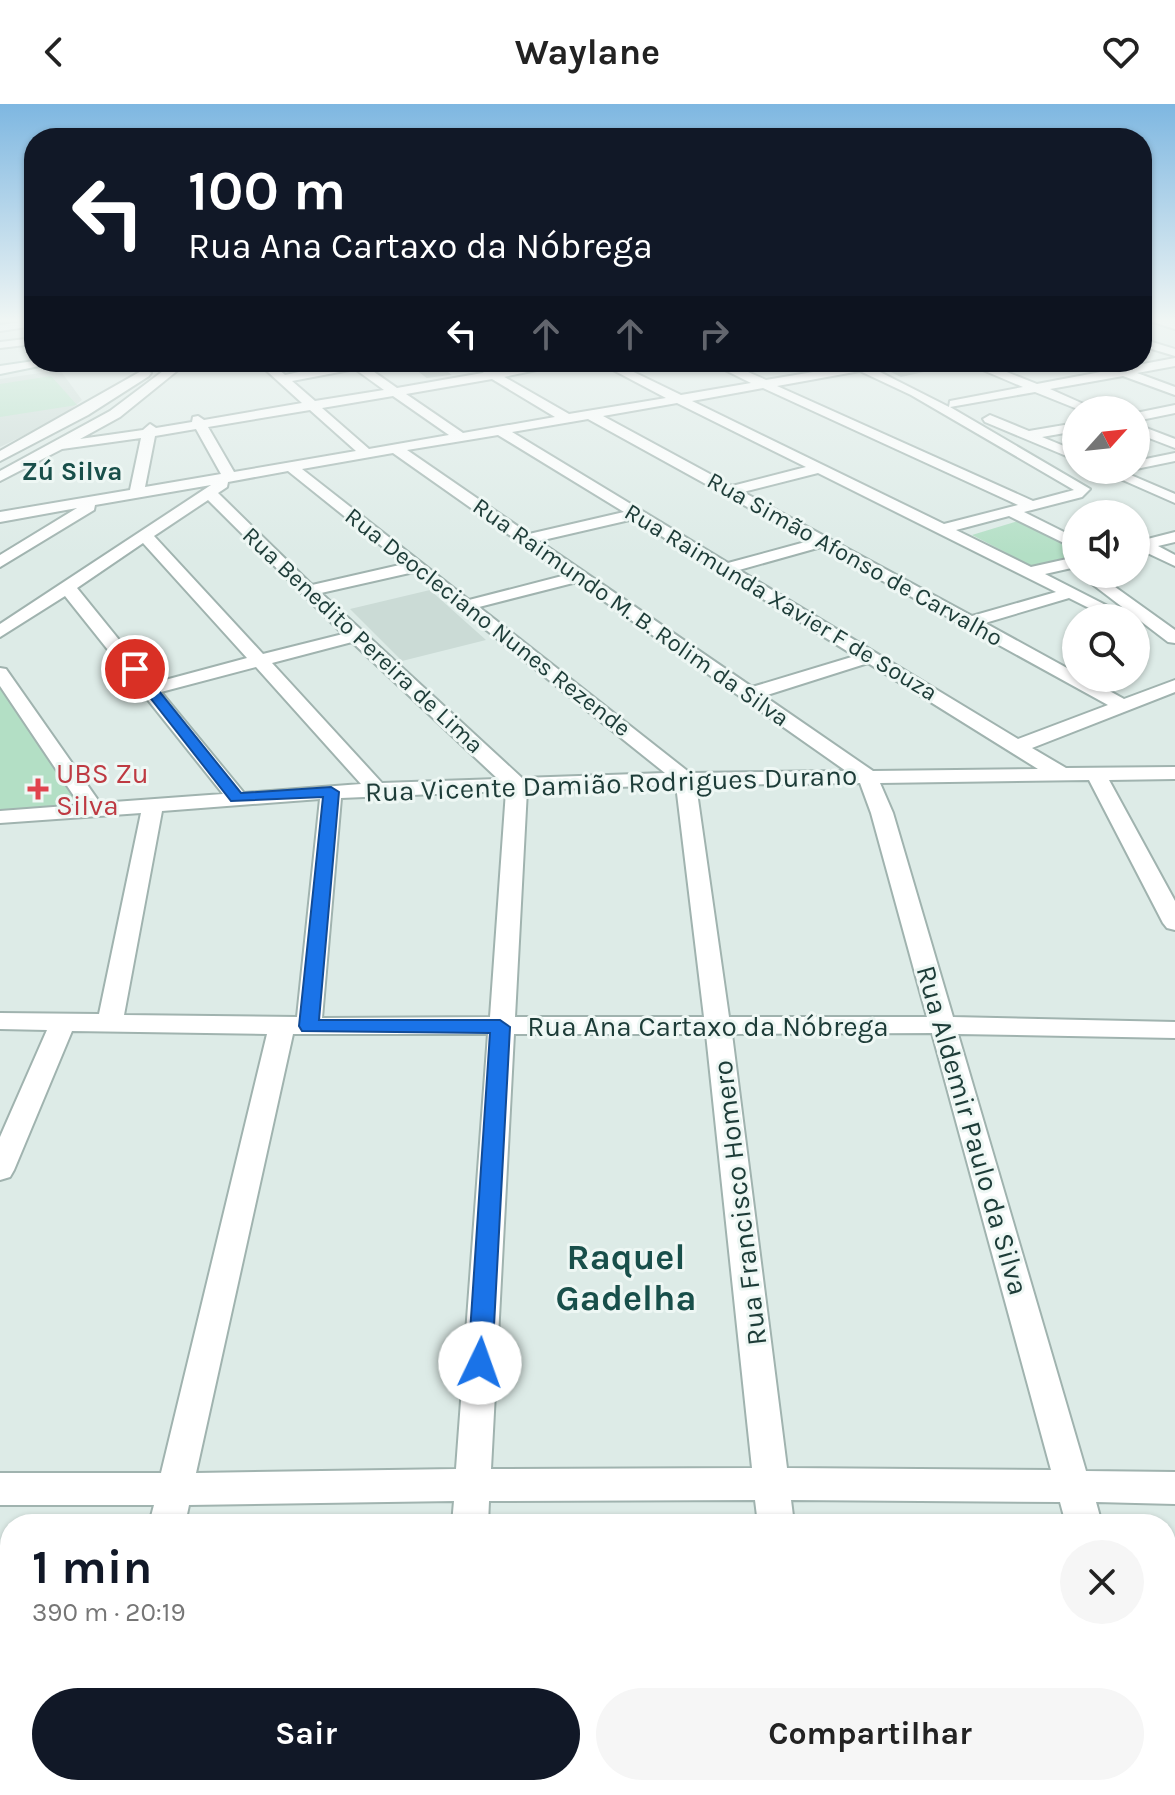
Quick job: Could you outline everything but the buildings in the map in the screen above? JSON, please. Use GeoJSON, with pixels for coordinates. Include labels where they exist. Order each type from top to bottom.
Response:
{"type":"FeatureCollection","features":[{"type":"Feature","properties":{"kind":"street"},"geometry":{"type":"LineString","coordinates":[[0,457],[106,398]]}},
{"type":"Feature","properties":{"kind":"street"},"geometry":{"type":"LineString","coordinates":[[0,477],[70,442],[139,398]]}},
{"type":"Feature","properties":{"kind":"street"},"geometry":{"type":"LineString","coordinates":[[104,437],[152,398]]}},
{"type":"Feature","properties":{"kind":"street"},"geometry":{"type":"LineString","coordinates":[[301,398],[366,453]]}},
{"type":"Feature","properties":{"kind":"street"},"geometry":{"type":"LineString","coordinates":[[70,442],[345,398]]}},
{"type":"Feature","properties":{"kind":"street"},"geometry":{"type":"LineString","coordinates":[[404,398],[459,436]]}},
{"type":"Feature","properties":{"kind":"street"},"geometry":{"type":"LineString","coordinates":[[533,398],[566,418]]}},
{"type":"Feature","properties":{"kind":"street"},"geometry":{"type":"LineString","coordinates":[[0,517],[682,398]]}},
{"type":"Feature","properties":{"kind":"street"},"geometry":{"type":"LineString","coordinates":[[792,398],[1032,506]]}},
{"type":"Feature","properties":{"kind":"street"},"geometry":{"type":"LineString","coordinates":[[925,398],[1062,475]]}},
{"type":"Feature","properties":{"kind":"street"},"geometry":{"type":"LineString","coordinates":[[934,398],[1062,450]]}},
{"type":"Feature","properties":{"kind":"street"},"geometry":{"type":"LineString","coordinates":[[954,404],[988,398]]}},
{"type":"Feature","properties":{"kind":"street"},"geometry":{"type":"LineString","coordinates":[[676,399],[1092,604]]}},
{"type":"Feature","properties":{"kind":"street"},"geometry":{"type":"LineString","coordinates":[[1150,414],[1175,409]]}},
{"type":"Feature","properties":{"kind":"street","name":"Rua Simão Afonso de Carvalho"},"geometry":{"type":"LineString","coordinates":[[589,414],[1120,704]]}},
{"type":"Feature","properties":{"kind":"street"},"geometry":{"type":"LineString","coordinates":[[199,422],[229,476]]}},
{"type":"Feature","properties":{"kind":"street","name":"Rua Raimunda Xavier F de Souza"},"geometry":{"type":"LineString","coordinates":[[498,429],[1063,775]]}},
{"type":"Feature","properties":{"kind":"street"},"geometry":{"type":"LineString","coordinates":[[1027,435],[1062,429]]}},
{"type":"Feature","properties":{"kind":"street"},"geometry":{"type":"LineString","coordinates":[[137,493],[150,431]]}},
{"type":"Feature","properties":{"kind":"street"},"geometry":{"type":"LineString","coordinates":[[1150,434],[1175,444]]}},
{"type":"Feature","properties":{"kind":"street","name":"Rua Raimundo M. B. Rolim da Silva"},"geometry":{"type":"LineString","coordinates":[[395,448],[867,776]]}},
{"type":"Feature","properties":{"kind":"street"},"geometry":{"type":"LineString","coordinates":[[1150,462],[1175,457]]}},
{"type":"Feature","properties":{"kind":"street","name":"Rua Deocleciano Nunes Rezende"},"geometry":{"type":"LineString","coordinates":[[290,466],[685,779]]}},
{"type":"Feature","properties":{"kind":"street"},"geometry":{"type":"LineString","coordinates":[[729,491],[817,469]]}},
{"type":"Feature","properties":{"kind":"street"},"geometry":{"type":"LineString","coordinates":[[0,632],[210,494],[229,476]]}},
{"type":"Feature","properties":{"kind":"street"},"geometry":{"type":"LineString","coordinates":[[939,530],[1083,491],[1074,484]]}},
{"type":"Feature","properties":{"kind":"street"},"geometry":{"type":"LineString","coordinates":[[1141,484],[1175,499]]}},
{"type":"Feature","properties":{"kind":"street","name":"Rua Benedito Pereira de Lima"},"geometry":{"type":"LineString","coordinates":[[210,494],[355,636],[517,785]]}},
{"type":"Feature","properties":{"kind":"street"},"geometry":{"type":"LineString","coordinates":[[0,562],[101,499]]}},
{"type":"Feature","properties":{"kind":"street"},"geometry":{"type":"LineString","coordinates":[[1012,512],[1062,537]]}},
{"type":"Feature","properties":{"kind":"street"},"geometry":{"type":"LineString","coordinates":[[526,539],[636,514]]}},
{"type":"Feature","properties":{"kind":"street"},"geometry":{"type":"LineString","coordinates":[[145,536],[257,662],[377,789]]}},
{"type":"Feature","properties":{"kind":"street"},"geometry":{"type":"LineString","coordinates":[[1150,543],[1175,537]]}},
{"type":"Feature","properties":{"kind":"street"},"geometry":{"type":"LineString","coordinates":[[725,569],[822,542]]}},
{"type":"Feature","properties":{"kind":"street"},"geometry":{"type":"LineString","coordinates":[[1150,550],[1175,561]]}},
{"type":"Feature","properties":{"kind":"street"},"geometry":{"type":"LineString","coordinates":[[308,591],[419,566]]}},
{"type":"Feature","properties":{"kind":"street"},"geometry":{"type":"LineString","coordinates":[[1026,573],[1062,566]]}},
{"type":"Feature","properties":{"kind":"street"},"geometry":{"type":"LineString","coordinates":[[468,605],[580,576]]}},
{"type":"Feature","properties":{"kind":"street"},"geometry":{"type":"LineString","coordinates":[[67,587],[237,798]]}},
{"type":"Feature","properties":{"kind":"street"},"geometry":{"type":"LineString","coordinates":[[1106,588],[1173,639]]}},
{"type":"Feature","properties":{"kind":"street"},"geometry":{"type":"LineString","coordinates":[[971,622],[1069,593]]}},
{"type":"Feature","properties":{"kind":"street"},"geometry":{"type":"LineString","coordinates":[[0,615],[21,618]]}},
{"type":"Feature","properties":{"kind":"street"},"geometry":{"type":"LineString","coordinates":[[1150,630],[1173,639]]}},
{"type":"Feature","properties":{"kind":"street"},"geometry":{"type":"LineString","coordinates":[[151,689],[355,636]]}},
{"type":"Feature","properties":{"kind":"street"},"geometry":{"type":"LineString","coordinates":[[749,694],[870,657]]}},
{"type":"Feature","properties":{"kind":"street"},"geometry":{"type":"LineString","coordinates":[[0,673],[95,811]]}},
{"type":"Feature","properties":{"kind":"street"},"geometry":{"type":"LineString","coordinates":[[1018,746],[1120,704],[1175,686]]}},
{"type":"Feature","properties":{"kind":"street","name":"Rua Vicente Damião Rodrigues Durano"},"geometry":{"type":"LineString","coordinates":[[0,817],[377,789],[685,779],[1175,773]]}},
{"type":"Feature","properties":{"kind":"street","name":"Rua Aldemir Paulo da Silva"},"geometry":{"type":"LineString","coordinates":[[867,776],[882,813],[1081,1514]]}},
{"type":"Feature","properties":{"kind":"street"},"geometry":{"type":"LineString","coordinates":[[1097,776],[1175,923]]}},
{"type":"Feature","properties":{"kind":"street","name":"Rua Francisco Homero"},"geometry":{"type":"LineString","coordinates":[[685,779],[718,1027],[775,1514]]}},
{"type":"Feature","properties":{"kind":"street"},"geometry":{"type":"LineString","coordinates":[[471,1514],[517,785]]}},
{"type":"Feature","properties":{"kind":"street"},"geometry":{"type":"LineString","coordinates":[[171,1508],[295,1026],[331,792]]}},
{"type":"Feature","properties":{"kind":"street"},"geometry":{"type":"LineString","coordinates":[[110,1022],[153,805]]}},
{"type":"Feature","properties":{"kind":"street","name":"Rua Ana Cartaxo da Nóbrega"},"geometry":{"type":"LineString","coordinates":[[0,1021],[500,1027],[943,1025],[1175,1030]]}},
{"type":"Feature","properties":{"kind":"street"},"geometry":{"type":"LineString","coordinates":[[0,1170],[63,1022]]}},
{"type":"Feature","properties":{"kind":"street"},"geometry":{"type":"LineString","coordinates":[[0,1489],[171,1508],[473,1485],[1175,1488]]}},
{"type":"Feature","properties":{"kind":"shaded area"},"geometry":{"type":"Polygon","coordinates":[[[0,398],[82,400],[58,419],[0,447],[0,398]]]}},
{"type":"Feature","properties":{"kind":"shaded area"},"geometry":{"type":"Polygon","coordinates":[[[430,590],[486,640],[402,661],[350,609],[430,590]]]}},
{"type":"Feature","properties":{"kind":"green space"},"geometry":{"type":"Polygon","coordinates":[[[0,398],[71,398],[77,405],[0,417],[0,398]]]}},
{"type":"Feature","properties":{"kind":"green space"},"geometry":{"type":"Polygon","coordinates":[[[1021,520],[1062,541],[1062,564],[1038,569],[972,535],[1021,520]]]}},
{"type":"Feature","properties":{"kind":"green space"},"geometry":{"type":"Polygon","coordinates":[[[0,666],[93,809],[0,814],[0,666]]]}},
{"type":"Feature","properties":{"kind":"place","name":"UBS Zu Silva"},"geometry":{"type":"Point","coordinates":[38,789]}},
{"type":"Feature","properties":{"kind":"district","name":"Zú Silva"},"geometry":{"type":"Point","coordinates":[72,471]}},
{"type":"Feature","properties":{"kind":"district","name":"Raquel Gadelha"},"geometry":{"type":"Point","coordinates":[626,1276]}},
{"type":"Feature","properties":{"kind":"route"},"geometry":{"type":"LineString","coordinates":[[135,669],[237,798],[331,792],[309,1026],[500,1027],[480,1363]]}}]}
